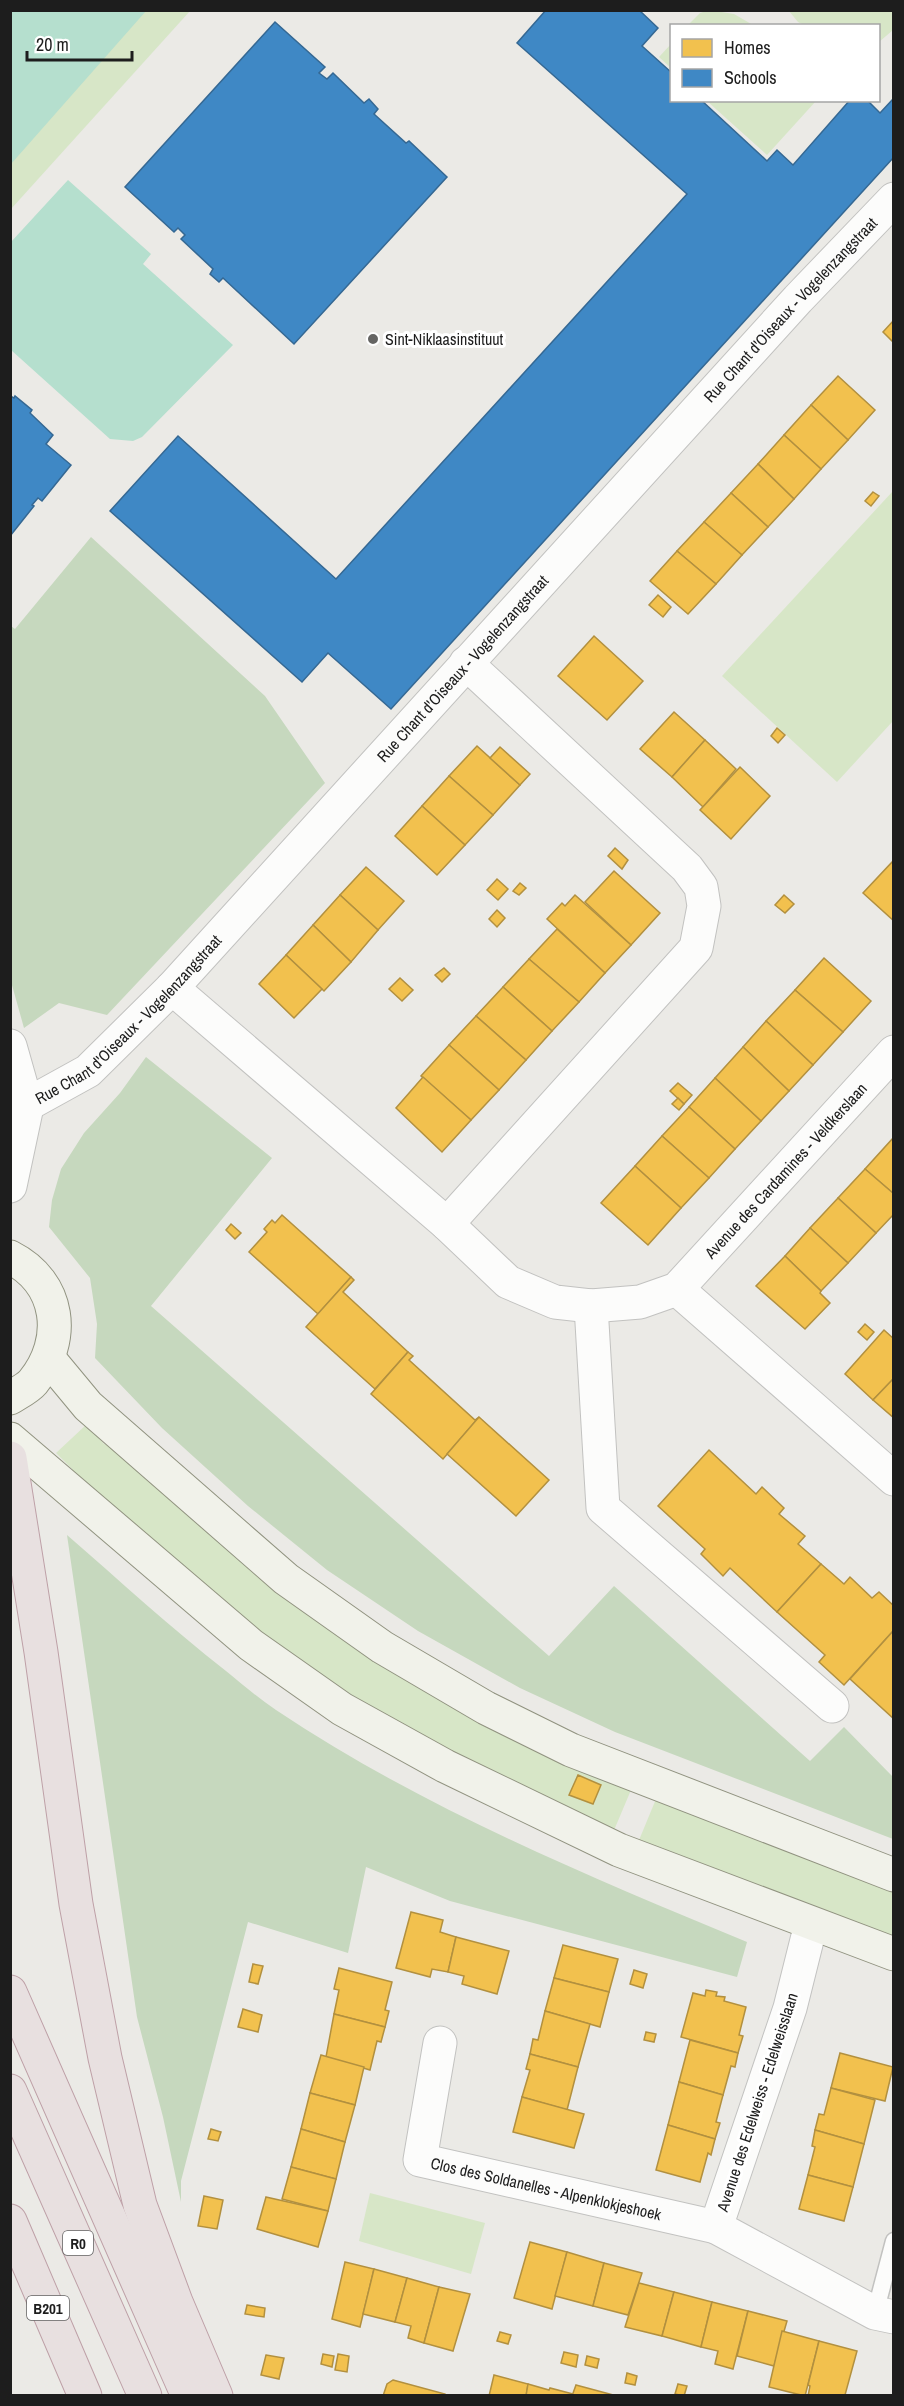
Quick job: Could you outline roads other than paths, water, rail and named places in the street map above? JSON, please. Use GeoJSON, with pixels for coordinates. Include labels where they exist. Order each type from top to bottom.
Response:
{"type":"FeatureCollection","features":[{"type":"Feature","properties":{"kind":"highway"},"geometry":{"type":"LineString","coordinates":[[10,1458],[41,1652],[76,1904],[110,2081],[140,2205],[176,2302],[216,2396]]}},
{"type":"Feature","properties":{"kind":"highway"},"geometry":{"type":"LineString","coordinates":[[10,1992],[188,2396]]}},
{"type":"Feature","properties":{"kind":"highway","name":"R0"},"geometry":{"type":"LineString","coordinates":[[10,2091],[145,2396]]}},
{"type":"Feature","properties":{"kind":"highway","name":"B201"},"geometry":{"type":"LineString","coordinates":[[10,2222],[85,2396]]}},
{"type":"Feature","properties":{"kind":"street","name":"Rue Chant d'Oiseaux - Vogelenzangstraat"},"geometry":{"type":"LineString","coordinates":[[19,1110],[88,1071],[172,988],[798,299],[894,199]]}},
{"type":"Feature","properties":{"kind":"street"},"geometry":{"type":"LineString","coordinates":[[447,1224],[696,948],[704,906],[701,887],[687,868],[466,663]]}},
{"type":"Feature","properties":{"kind":"street"},"geometry":{"type":"LineString","coordinates":[[172,988],[447,1224],[508,1282],[555,1302],[591,1306],[640,1302],[677,1289],[894,1479]]}},
{"type":"Feature","properties":{"kind":"street"},"geometry":{"type":"LineString","coordinates":[[10,1046],[19,1110],[10,1186]]}},
{"type":"Feature","properties":{"kind":"street","name":"Avenue des Cardamines - Veldkerslaan"},"geometry":{"type":"LineString","coordinates":[[677,1289],[894,1052]]}},
{"type":"Feature","properties":{"kind":"street"},"geometry":{"type":"LineString","coordinates":[[10,1257],[23,1264],[42,1283],[53,1307],[56,1333],[49,1359],[32,1384],[10,1398]]}},
{"type":"Feature","properties":{"kind":"street"},"geometry":{"type":"LineString","coordinates":[[591,1306],[603,1508],[832,1706]]}},
{"type":"Feature","properties":{"kind":"street"},"geometry":{"type":"LineString","coordinates":[[49,1359],[88,1406],[286,1579],[382,1647],[486,1708],[571,1750],[894,1875]]}},
{"type":"Feature","properties":{"kind":"street"},"geometry":{"type":"LineString","coordinates":[[10,1439],[251,1645],[342,1709],[445,1766],[609,1846],[894,1954]]}},
{"type":"Feature","properties":{"kind":"street","name":"Avenue des Edelweiss - Edelweisslaan"},"geometry":{"type":"LineString","coordinates":[[811,1924],[790,2008],[717,2227],[884,2315]]}},
{"type":"Feature","properties":{"kind":"street","name":"Clos des Soldanelles - Alpenklokjeshoek"},"geometry":{"type":"LineString","coordinates":[[440,2043],[420,2160],[717,2227]]}},
{"type":"Feature","properties":{"kind":"lane"},"geometry":{"type":"LineString","coordinates":[[884,2315],[894,2241]]}},
{"type":"Feature","properties":{"kind":"place","name":"Sint-Niklaasinstituut"},"geometry":{"type":"Point","coordinates":[373,339]}}]}
